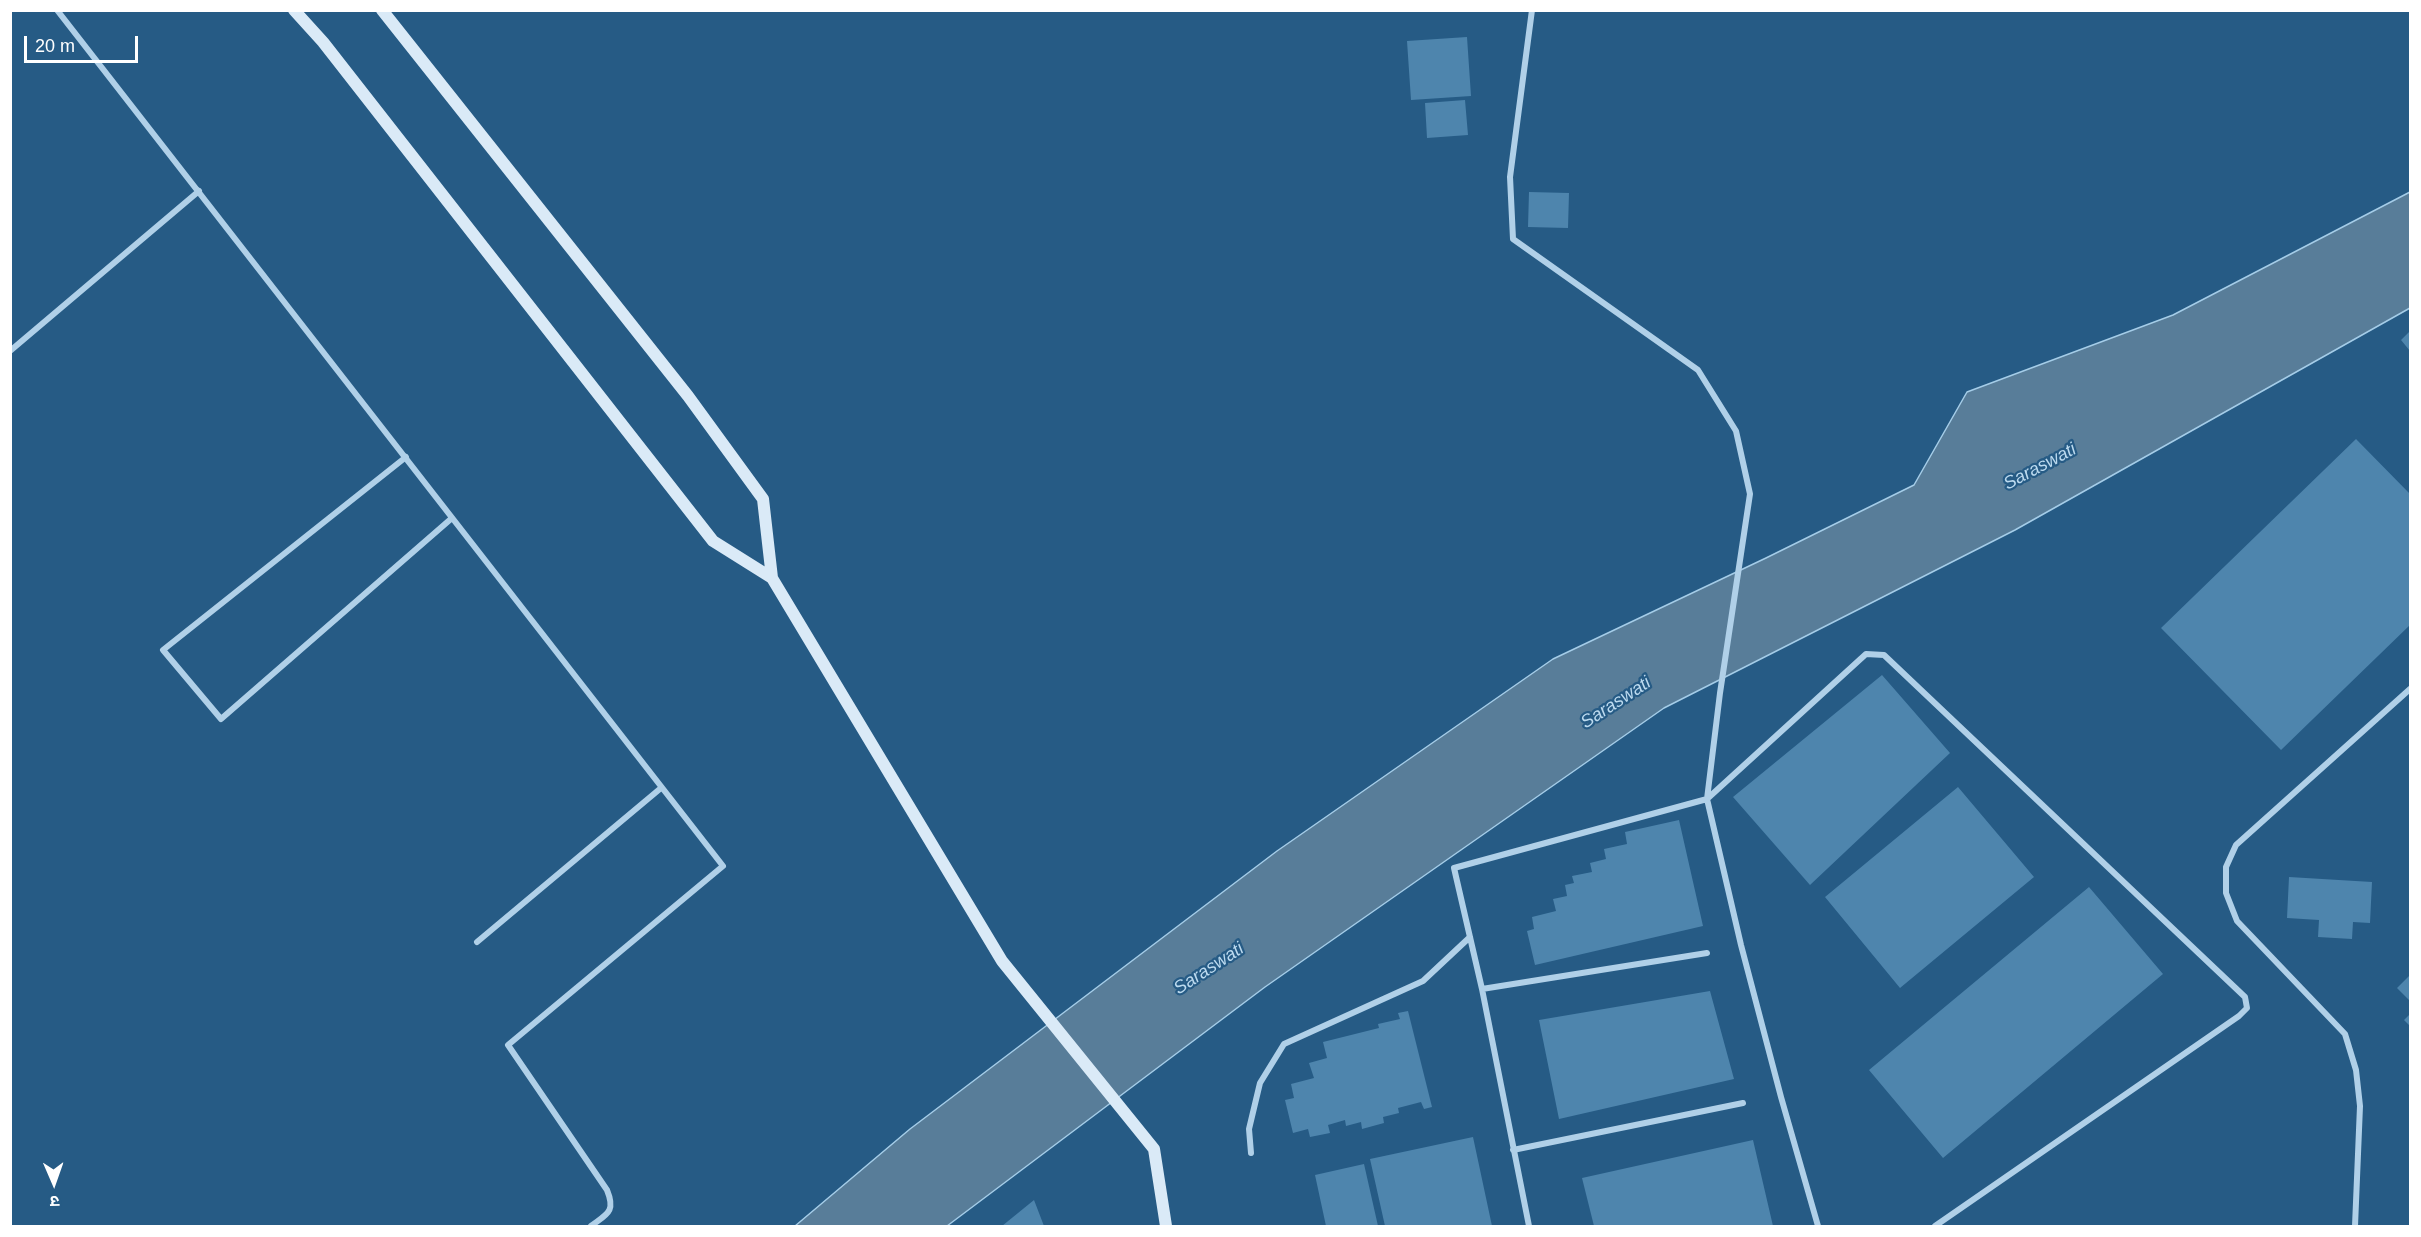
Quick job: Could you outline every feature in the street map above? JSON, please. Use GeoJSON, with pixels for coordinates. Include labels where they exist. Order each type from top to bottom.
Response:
{"type":"FeatureCollection","features":[{"type":"Feature","properties":{"kind":"street"},"geometry":{"type":"LineString","coordinates":[[57,10],[723,866],[508,1045],[607,1191],[612,1202],[610,1213],[591,1227]]}},
{"type":"Feature","properties":{"kind":"street"},"geometry":{"type":"LineString","coordinates":[[294,10],[323,42],[713,541],[772,579]]}},
{"type":"Feature","properties":{"kind":"street"},"geometry":{"type":"LineString","coordinates":[[382,10],[688,396],[762,499],[772,579],[1002,961],[1154,1149],[1166,1227]]}},
{"type":"Feature","properties":{"kind":"street"},"geometry":{"type":"LineString","coordinates":[[1532,10],[1510,177],[1513,239],[1698,370],[1736,431],[1750,494],[1720,693],[1707,799],[1741,945],[1818,1227]]}},
{"type":"Feature","properties":{"kind":"street"},"geometry":{"type":"LineString","coordinates":[[10,351],[199,191]]}},
{"type":"Feature","properties":{"kind":"street"},"geometry":{"type":"LineString","coordinates":[[406,458],[163,651],[220,719],[452,518]]}},
{"type":"Feature","properties":{"kind":"street"},"geometry":{"type":"LineString","coordinates":[[1529,1227],[1482,989],[1454,868],[1707,799],[1866,654],[1884,655],[2245,997],[2247,1008],[2239,1016],[1935,1227]]}},
{"type":"Feature","properties":{"kind":"street"},"geometry":{"type":"LineString","coordinates":[[2355,1227],[2360,1106],[2356,1070],[2345,1034],[2237,921],[2226,893],[2226,867],[2236,845],[2410,689]]}},
{"type":"Feature","properties":{"kind":"street"},"geometry":{"type":"LineString","coordinates":[[477,942],[661,788]]}},
{"type":"Feature","properties":{"kind":"street"},"geometry":{"type":"LineString","coordinates":[[1251,1153],[1249,1129],[1260,1083],[1284,1044],[1423,981],[1470,937]]}},
{"type":"Feature","properties":{"kind":"street"},"geometry":{"type":"LineString","coordinates":[[1482,989],[1707,953]]}},
{"type":"Feature","properties":{"kind":"street"},"geometry":{"type":"LineString","coordinates":[[1513,1150],[1743,1103]]}},
{"type":"Feature","properties":{"kind":"water","name":"Saraswati"},"geometry":{"type":"Polygon","coordinates":[[[2410,192],[2410,308],[2015,530],[1664,708],[1265,987],[947,1226],[795,1226],[910,1129],[1277,851],[1553,659],[1914,485],[1967,392],[2173,315],[2410,192]]]}},
{"type":"Feature","properties":{"kind":"building"},"geometry":{"type":"Polygon","coordinates":[[[1467,37],[1471,96],[1411,100],[1407,41],[1467,37]]]}},
{"type":"Feature","properties":{"kind":"building"},"geometry":{"type":"Polygon","coordinates":[[[1465,100],[1468,135],[1427,138],[1425,103],[1465,100]]]}},
{"type":"Feature","properties":{"kind":"building"},"geometry":{"type":"Polygon","coordinates":[[[1529,192],[1569,193],[1568,228],[1528,227],[1529,192]]]}},
{"type":"Feature","properties":{"kind":"building"},"geometry":{"type":"Polygon","coordinates":[[[2410,331],[2410,351],[2401,340],[2410,331]]]}},
{"type":"Feature","properties":{"kind":"building"},"geometry":{"type":"Polygon","coordinates":[[[2356,439],[2410,494],[2410,625],[2281,750],[2161,628],[2356,439]]]}},
{"type":"Feature","properties":{"kind":"building"},"geometry":{"type":"Polygon","coordinates":[[[1882,675],[1950,753],[1810,885],[1733,797],[1882,675]]]}},
{"type":"Feature","properties":{"kind":"building"},"geometry":{"type":"Polygon","coordinates":[[[1958,787],[2034,877],[1900,988],[1825,897],[1958,787]]]}},
{"type":"Feature","properties":{"kind":"building"},"geometry":{"type":"Polygon","coordinates":[[[1679,820],[1703,926],[1535,965],[1527,931],[1534,929],[1532,917],[1556,911],[1553,899],[1567,896],[1565,885],[1574,883],[1572,876],[1592,872],[1590,863],[1606,859],[1604,849],[1627,844],[1625,832],[1679,820]]]}},
{"type":"Feature","properties":{"kind":"building"},"geometry":{"type":"Polygon","coordinates":[[[2289,877],[2372,882],[2370,923],[2353,922],[2352,939],[2318,937],[2319,920],[2287,918],[2289,877]]]}},
{"type":"Feature","properties":{"kind":"building"},"geometry":{"type":"Polygon","coordinates":[[[2089,887],[2163,974],[1943,1158],[1869,1070],[2089,887]]]}},
{"type":"Feature","properties":{"kind":"building"},"geometry":{"type":"Polygon","coordinates":[[[2410,975],[2410,1001],[2397,988],[2410,975]]]}},
{"type":"Feature","properties":{"kind":"building"},"geometry":{"type":"Polygon","coordinates":[[[1710,991],[1734,1079],[1559,1119],[1539,1020],[1710,991]]]}},
{"type":"Feature","properties":{"kind":"building"},"geometry":{"type":"Polygon","coordinates":[[[1408,1011],[1432,1107],[1424,1109],[1421,1102],[1398,1108],[1399,1113],[1383,1117],[1384,1123],[1362,1129],[1361,1122],[1346,1126],[1345,1120],[1328,1125],[1330,1133],[1310,1137],[1308,1129],[1293,1133],[1285,1100],[1294,1098],[1291,1084],[1314,1078],[1309,1063],[1327,1058],[1323,1042],[1379,1028],[1378,1024],[1400,1019],[1398,1013],[1408,1011]]]}},
{"type":"Feature","properties":{"kind":"building"},"geometry":{"type":"Polygon","coordinates":[[[2410,1014],[2410,1026],[2404,1020],[2410,1014]]]}},
{"type":"Feature","properties":{"kind":"building"},"geometry":{"type":"Polygon","coordinates":[[[1473,1137],[1492,1226],[1385,1226],[1370,1159],[1473,1137]]]}},
{"type":"Feature","properties":{"kind":"building"},"geometry":{"type":"Polygon","coordinates":[[[1753,1140],[1773,1226],[1594,1226],[1582,1178],[1753,1140]]]}},
{"type":"Feature","properties":{"kind":"building"},"geometry":{"type":"Polygon","coordinates":[[[1364,1164],[1378,1226],[1326,1226],[1315,1175],[1364,1164]]]}},
{"type":"Feature","properties":{"kind":"building"},"geometry":{"type":"Polygon","coordinates":[[[1034,1200],[1044,1226],[1002,1226],[1034,1200]]]}}]}
